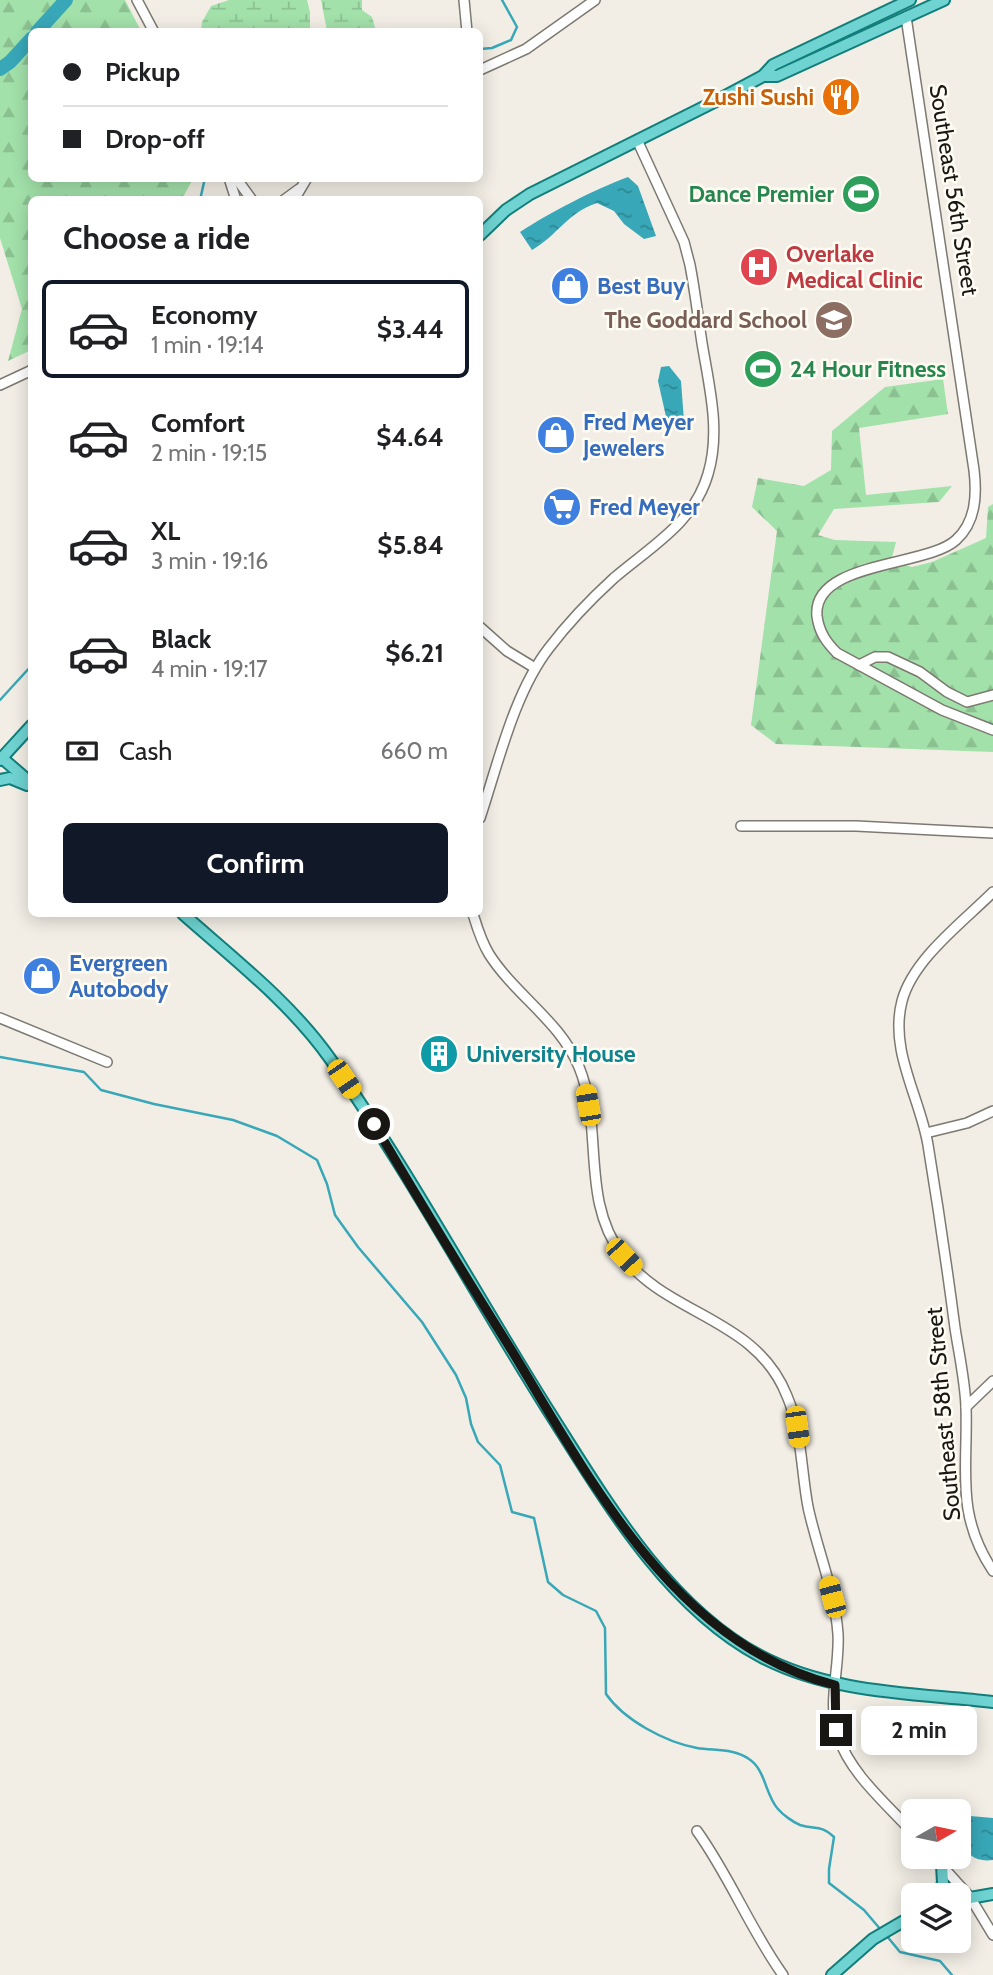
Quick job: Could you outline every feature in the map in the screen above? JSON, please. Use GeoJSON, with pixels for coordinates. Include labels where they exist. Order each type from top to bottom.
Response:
{"type":"FeatureCollection","features":[{"type":"Feature","properties":{"kind":"main road"},"geometry":{"type":"LineString","coordinates":[[763,76],[777,76],[944,0]]}},
{"type":"Feature","properties":{"kind":"main road"},"geometry":{"type":"LineString","coordinates":[[483,232],[506,210],[530,194],[638,142],[763,76],[773,65],[906,1]]}},
{"type":"Feature","properties":{"kind":"main road","name":"Southeast 56th Street"},"geometry":{"type":"LineString","coordinates":[[906,1],[906,17]]}},
{"type":"Feature","properties":{"kind":"main road"},"geometry":{"type":"LineString","coordinates":[[28,729],[1,759],[28,783]]}},
{"type":"Feature","properties":{"kind":"main road"},"geometry":{"type":"LineString","coordinates":[[0,780],[10,778],[28,785]]}},
{"type":"Feature","properties":{"kind":"main road"},"geometry":{"type":"LineString","coordinates":[[187,917],[298,1021],[329,1057],[374,1124],[585,1469],[647,1558],[702,1614],[731,1638],[758,1655],[791,1671],[835,1685],[993,1702]]}},
{"type":"Feature","properties":{"kind":"main road"},"geometry":{"type":"LineString","coordinates":[[971,1897],[993,1894]]}},
{"type":"Feature","properties":{"kind":"main road"},"geometry":{"type":"LineString","coordinates":[[832,1975],[862,1948],[901,1922]]}},
{"type":"Feature","properties":{"kind":"street"},"geometry":{"type":"LineString","coordinates":[[136,0],[152,28]]}},
{"type":"Feature","properties":{"kind":"street"},"geometry":{"type":"LineString","coordinates":[[464,0],[467,28]]}},
{"type":"Feature","properties":{"kind":"street"},"geometry":{"type":"LineString","coordinates":[[483,69],[526,50],[595,0]]}},
{"type":"Feature","properties":{"kind":"street","name":"Southeast 56th Street"},"geometry":{"type":"LineString","coordinates":[[906,17],[976,498],[965,530],[951,544],[934,552],[853,574],[838,582],[819,601],[817,620],[824,639],[837,653],[942,710],[993,730]]}},
{"type":"Feature","properties":{"kind":"street"},"geometry":{"type":"LineString","coordinates":[[483,809],[522,695],[535,668],[549,647],[587,604],[613,579],[669,534],[687,515],[701,494],[711,461],[713,414],[691,265],[684,242],[638,142]]}},
{"type":"Feature","properties":{"kind":"street"},"geometry":{"type":"LineString","coordinates":[[235,182],[248,196]]}},
{"type":"Feature","properties":{"kind":"street"},"geometry":{"type":"LineString","coordinates":[[289,196],[305,182]]}},
{"type":"Feature","properties":{"kind":"street"},"geometry":{"type":"LineString","coordinates":[[0,385],[28,372]]}},
{"type":"Feature","properties":{"kind":"street"},"geometry":{"type":"LineString","coordinates":[[483,630],[507,651],[535,668]]}},
{"type":"Feature","properties":{"kind":"street"},"geometry":{"type":"LineString","coordinates":[[859,665],[875,657],[888,657],[920,672],[947,692],[967,702],[993,695]]}},
{"type":"Feature","properties":{"kind":"street"},"geometry":{"type":"LineString","coordinates":[[741,826],[856,826],[993,833]]}},
{"type":"Feature","properties":{"kind":"street","name":"Southeast 58th Street"},"geometry":{"type":"LineString","coordinates":[[993,892],[926,958],[908,985],[902,1001],[900,1031],[903,1060],[926,1133],[943,1237],[966,1408],[964,1479],[969,1516],[982,1552],[993,1571]]}},
{"type":"Feature","properties":{"kind":"street"},"geometry":{"type":"LineString","coordinates":[[474,917],[488,952],[502,972],[560,1035],[581,1071],[588,1105],[597,1199],[614,1244],[636,1271],[652,1284],[746,1340],[773,1368],[787,1395],[797,1427],[808,1507],[836,1618],[839,1645],[835,1724],[842,1747],[861,1774],[901,1819]]}},
{"type":"Feature","properties":{"kind":"street"},"geometry":{"type":"LineString","coordinates":[[0,1018],[107,1062]]}},
{"type":"Feature","properties":{"kind":"street"},"geometry":{"type":"LineString","coordinates":[[926,1133],[961,1125],[993,1111]]}},
{"type":"Feature","properties":{"kind":"street"},"geometry":{"type":"LineString","coordinates":[[966,1408],[993,1381]]}},
{"type":"Feature","properties":{"kind":"street"},"geometry":{"type":"LineString","coordinates":[[697,1831],[728,1878],[753,1929],[783,1975]]}},
{"type":"Feature","properties":{"kind":"street"},"geometry":{"type":"LineString","coordinates":[[971,1907],[993,1934]]}},
{"type":"Feature","properties":{"kind":"green space"},"geometry":{"type":"Polygon","coordinates":[[[0,0],[125,0],[139,28],[28,28],[28,182],[191,182],[184,196],[28,196],[28,351],[8,361],[22,309],[0,238],[0,0]]]}},
{"type":"Feature","properties":{"kind":"green space"},"geometry":{"type":"Polygon","coordinates":[[[229,0],[307,0],[310,28],[201,28],[211,6],[229,0]]]}},
{"type":"Feature","properties":{"kind":"green space"},"geometry":{"type":"Polygon","coordinates":[[[321,0],[362,0],[362,10],[372,17],[375,28],[326,28],[321,0]]]}},
{"type":"Feature","properties":{"kind":"green space"},"geometry":{"type":"Polygon","coordinates":[[[943,379],[948,414],[859,428],[866,495],[952,486],[939,502],[834,509],[818,535],[835,540],[896,542],[891,561],[912,567],[932,562],[986,538],[988,507],[993,504],[993,752],[776,744],[751,725],[777,531],[752,507],[758,478],[804,486],[831,470],[832,431],[885,387],[943,379]]]}},
{"type":"Feature","properties":{"kind":"water"},"geometry":{"type":"Polygon","coordinates":[[[628,177],[638,186],[656,236],[644,239],[624,224],[614,211],[597,203],[578,213],[532,250],[520,232],[572,202],[628,177]]]}},
{"type":"Feature","properties":{"kind":"water"},"geometry":{"type":"Polygon","coordinates":[[[669,366],[681,381],[684,421],[675,425],[667,421],[658,381],[661,367],[669,366]]]}},
{"type":"Feature","properties":{"kind":"water"},"geometry":{"type":"Polygon","coordinates":[[[971,1816],[993,1818],[993,1860],[971,1855],[971,1816]]]}},
{"type":"Feature","properties":{"kind":"waterway"},"geometry":{"type":"LineString","coordinates":[[41,28],[66,0]]}},
{"type":"Feature","properties":{"kind":"waterway"},"geometry":{"type":"LineString","coordinates":[[483,49],[511,40],[517,27],[502,0]]}},
{"type":"Feature","properties":{"kind":"waterway"},"geometry":{"type":"LineString","coordinates":[[0,69],[28,42]]}},
{"type":"Feature","properties":{"kind":"waterway"},"geometry":{"type":"LineString","coordinates":[[201,196],[204,182]]}},
{"type":"Feature","properties":{"kind":"waterway"},"geometry":{"type":"LineString","coordinates":[[0,700],[28,669]]}},
{"type":"Feature","properties":{"kind":"waterway"},"geometry":{"type":"LineString","coordinates":[[0,1057],[84,1072],[101,1090],[233,1120],[277,1136],[317,1160],[335,1215],[358,1247],[422,1322],[456,1375],[466,1398],[478,1442],[500,1465],[512,1512],[534,1518],[548,1582],[563,1595],[596,1611],[605,1628],[606,1694],[623,1713],[659,1735],[697,1748],[737,1753],[755,1764],[770,1797],[783,1814],[800,1825],[821,1829],[834,1837],[829,1883],[864,1910],[881,1930]]}},
{"type":"Feature","properties":{"kind":"waterway"},"geometry":{"type":"LineString","coordinates":[[886,1935],[900,1952],[940,1961],[952,1975]]}},
{"type":"Feature","properties":{"kind":"place","name":"Zushi Sushi"},"geometry":{"type":"Point","coordinates":[841,97]}},
{"type":"Feature","properties":{"kind":"place","name":"Dance Premier"},"geometry":{"type":"Point","coordinates":[861,194]}},
{"type":"Feature","properties":{"kind":"place","name":"Overlake Medical Clinic"},"geometry":{"type":"Point","coordinates":[759,267]}},
{"type":"Feature","properties":{"kind":"place","name":"Best Buy"},"geometry":{"type":"Point","coordinates":[570,286]}},
{"type":"Feature","properties":{"kind":"place","name":"The Goddard School"},"geometry":{"type":"Point","coordinates":[834,320]}},
{"type":"Feature","properties":{"kind":"place","name":"24 Hour Fitness"},"geometry":{"type":"Point","coordinates":[763,369]}},
{"type":"Feature","properties":{"kind":"place","name":"Fred Meyer Jewelers"},"geometry":{"type":"Point","coordinates":[556,435]}},
{"type":"Feature","properties":{"kind":"place","name":"Fred Meyer"},"geometry":{"type":"Point","coordinates":[562,507]}},
{"type":"Feature","properties":{"kind":"place","name":"Evergreen Autobody"},"geometry":{"type":"Point","coordinates":[42,976]}},
{"type":"Feature","properties":{"kind":"place","name":"University House"},"geometry":{"type":"Point","coordinates":[439,1054]}},
{"type":"Feature","properties":{"kind":"route"},"geometry":{"type":"LineString","coordinates":[[374,1124],[540,1398],[647,1558],[702,1614],[731,1638],[791,1671],[835,1685],[836,1730]]}}]}
